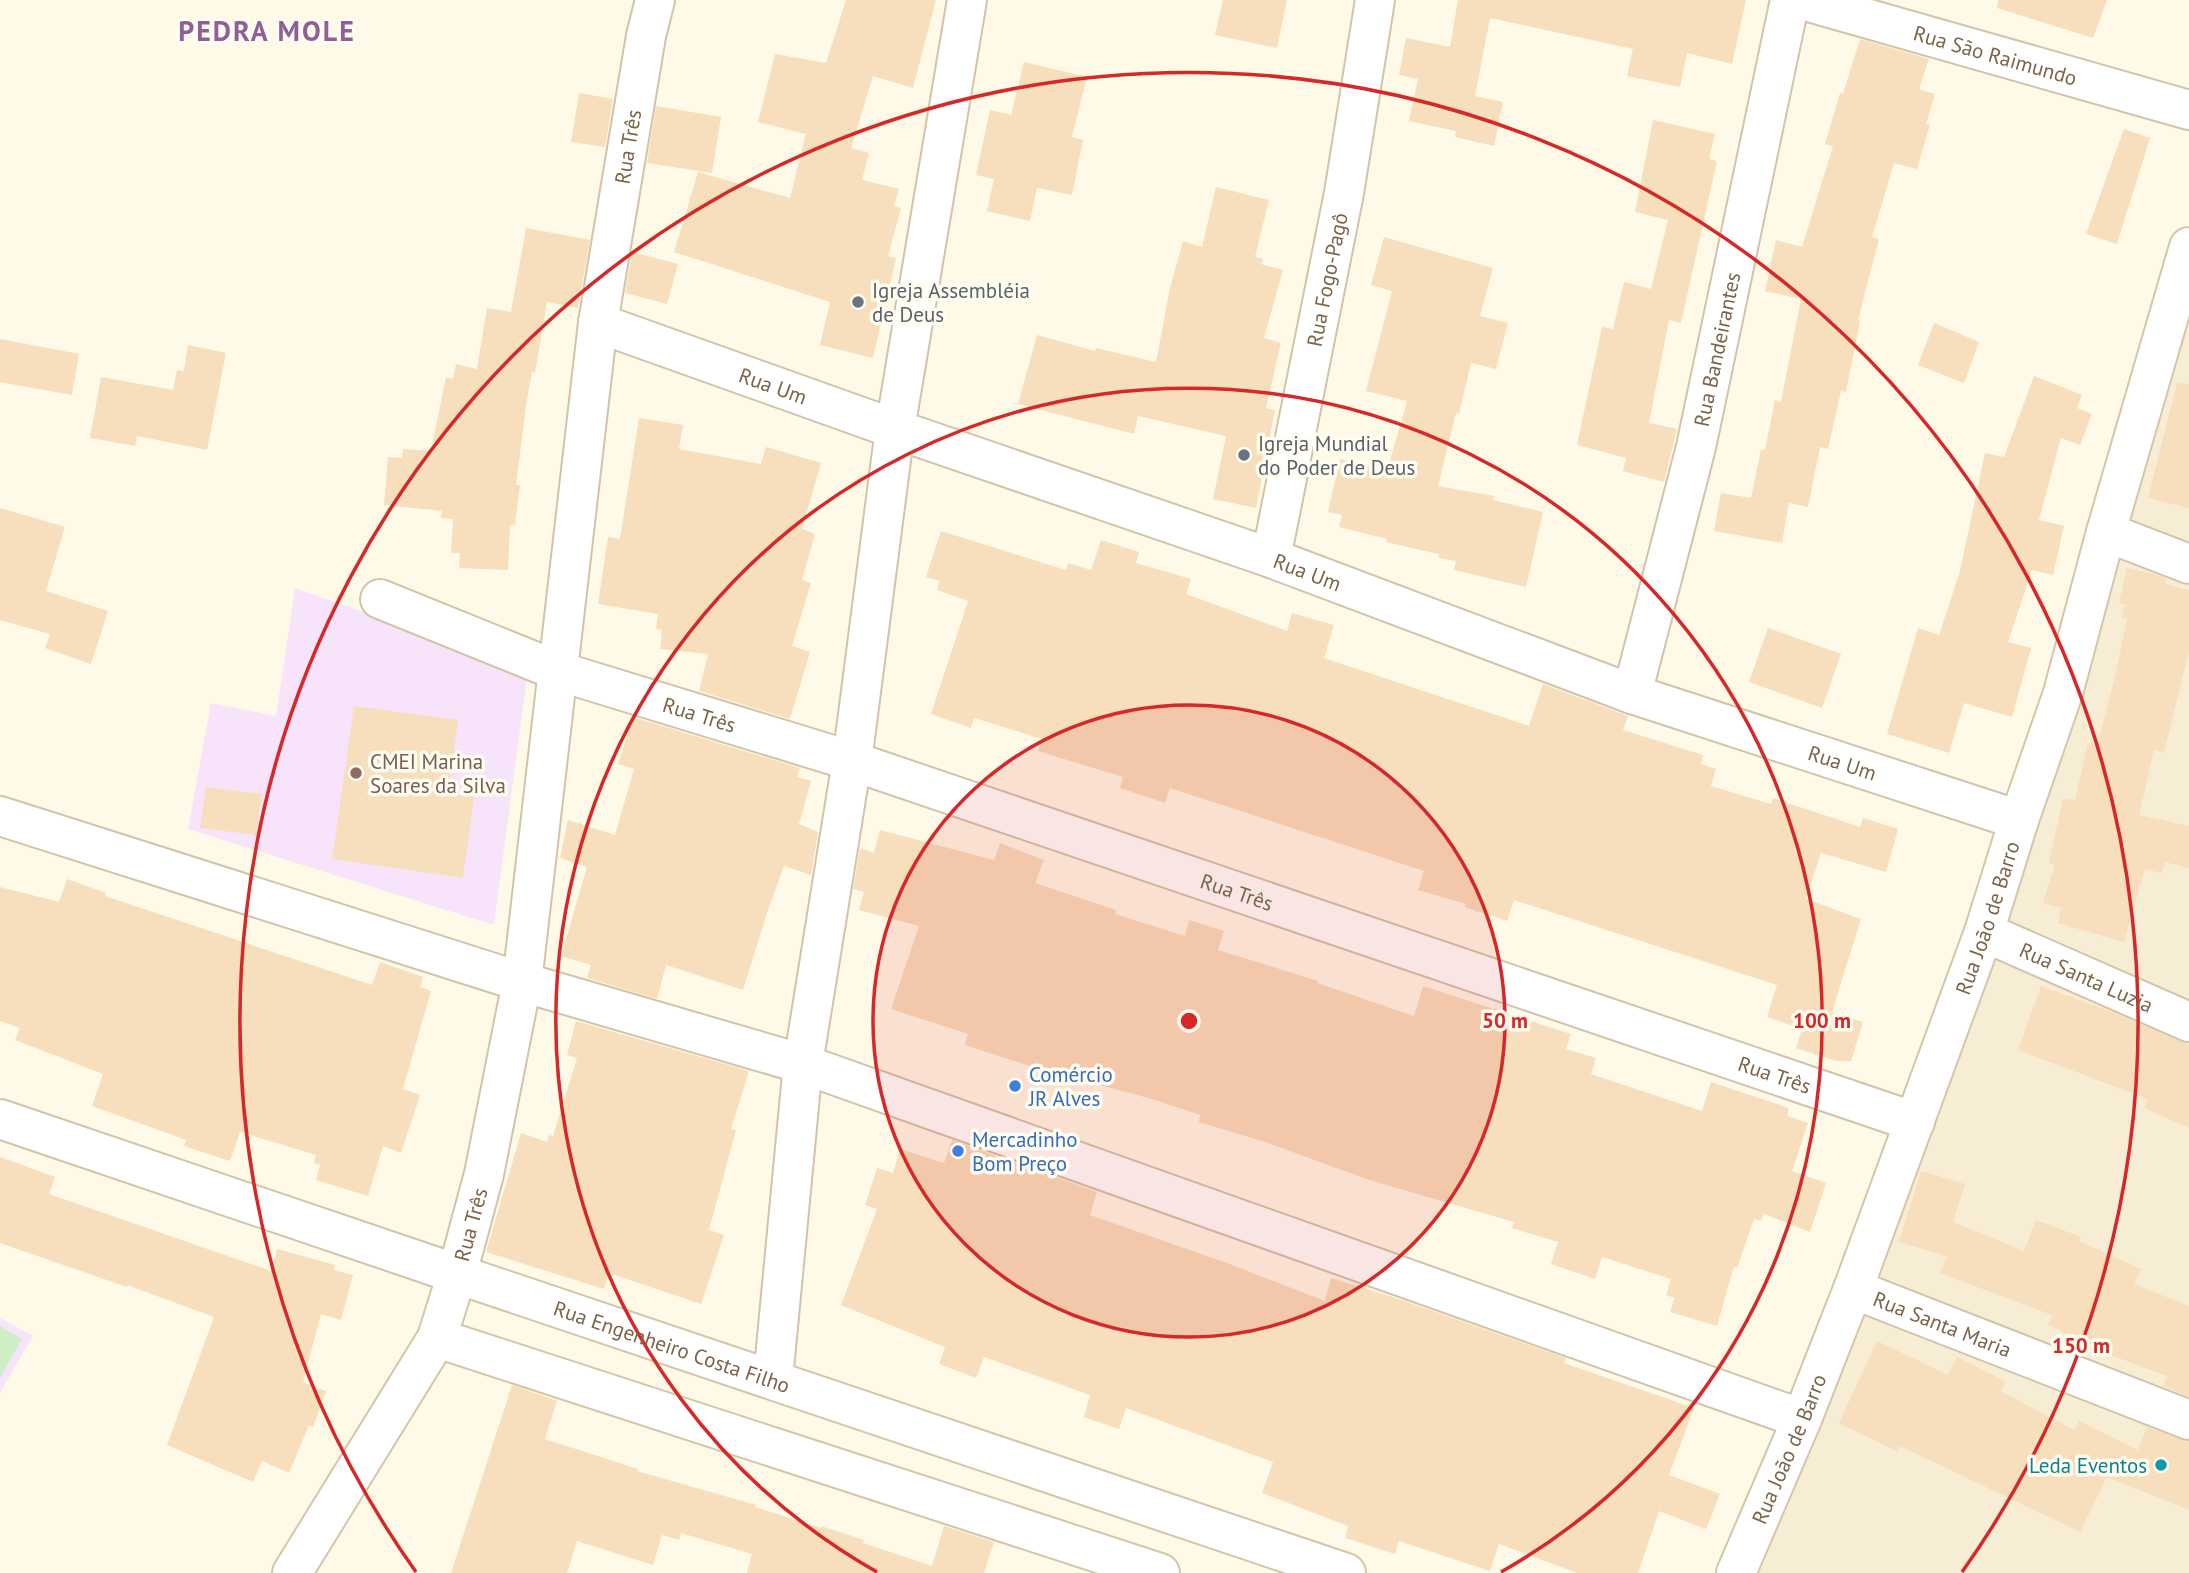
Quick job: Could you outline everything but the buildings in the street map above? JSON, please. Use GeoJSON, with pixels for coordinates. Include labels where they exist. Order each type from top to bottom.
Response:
{"type":"FeatureCollection","features":[{"type":"Feature","properties":{"kind":"street","name":"Rua Três"},"geometry":{"type":"LineString","coordinates":[[292,1573],[437,1338],[484,1174],[522,982],[598,323],[644,50],[655,0]]}},
{"type":"Feature","properties":{"kind":"street"},"geometry":{"type":"LineString","coordinates":[[773,1379],[803,1064],[852,761],[895,429],[967,0]]}},
{"type":"Feature","properties":{"kind":"street","name":"Rua Fogo-Pagô"},"geometry":{"type":"LineString","coordinates":[[1271,558],[1344,193],[1375,0]]}},
{"type":"Feature","properties":{"kind":"street","name":"Rua Bandeirantes"},"geometry":{"type":"LineString","coordinates":[[1632,694],[1696,447],[1790,0]]}},
{"type":"Feature","properties":{"kind":"street","name":"Rua São Raimundo"},"geometry":{"type":"LineString","coordinates":[[1802,0],[2189,110]]}},
{"type":"Feature","properties":{"kind":"street","name":"Rua João de Barro"},"geometry":{"type":"LineString","coordinates":[[1737,1573],[1853,1289],[1984,932],[2063,693],[2106,532],[2189,247]]}},
{"type":"Feature","properties":{"kind":"street","name":"Rua Um"},"geometry":{"type":"LineString","coordinates":[[598,323],[895,429],[1271,558],[1632,694],[2019,820]]}},
{"type":"Feature","properties":{"kind":"street"},"geometry":{"type":"LineString","coordinates":[[2106,532],[2189,564]]}},
{"type":"Feature","properties":{"kind":"street","name":"Rua Três"},"geometry":{"type":"LineString","coordinates":[[380,599],[558,671],[852,761],[1915,1122]]}},
{"type":"Feature","properties":{"kind":"street"},"geometry":{"type":"LineString","coordinates":[[1,817],[522,982],[803,1064],[1802,1419]]}},
{"type":"Feature","properties":{"kind":"street","name":"Rua Santa Luzia"},"geometry":{"type":"LineString","coordinates":[[1984,932],[2189,1022]]}},
{"type":"Feature","properties":{"kind":"street","name":"Rua Engenheiro Costa Filho"},"geometry":{"type":"LineString","coordinates":[[0,1119],[1346,1573]]}},
{"type":"Feature","properties":{"kind":"street","name":"Rua Santa Maria"},"geometry":{"type":"LineString","coordinates":[[1853,1289],[2189,1420]]}},
{"type":"Feature","properties":{"kind":"street"},"geometry":{"type":"LineString","coordinates":[[437,1338],[1160,1573]]}},
{"type":"Feature","properties":{"kind":"shaded area"},"geometry":{"type":"Polygon","coordinates":[[[2189,254],[2189,1573],[1730,1573],[1973,971],[2189,254]]]}},
{"type":"Feature","properties":{"kind":"shaded area","name":"CMEI Marina Soares da Silva"},"geometry":{"type":"Polygon","coordinates":[[[295,588],[528,670],[494,925],[188,829],[211,703],[276,716],[295,588]]]}},
{"type":"Feature","properties":{"kind":"shaded area"},"geometry":{"type":"Polygon","coordinates":[[[0,1318],[33,1336],[0,1393],[0,1318]]]}},
{"type":"Feature","properties":{"kind":"green space"},"geometry":{"type":"Polygon","coordinates":[[[0,1326],[22,1339],[0,1378],[0,1326]]]}},
{"type":"Feature","properties":{"kind":"place","name":"Igreja Assembléia de Deus"},"geometry":{"type":"Point","coordinates":[858,302]}},
{"type":"Feature","properties":{"kind":"place","name":"Igreja Mundial do Poder de Deus"},"geometry":{"type":"Point","coordinates":[1244,455]}},
{"type":"Feature","properties":{"kind":"place","name":"CMEI Marina Soares da Silva"},"geometry":{"type":"Point","coordinates":[356,773]}},
{"type":"Feature","properties":{"kind":"place","name":"Comércio JR Alves"},"geometry":{"type":"Point","coordinates":[1015,1086]}},
{"type":"Feature","properties":{"kind":"place","name":"Mercadinho Bom Preço"},"geometry":{"type":"Point","coordinates":[958,1151]}},
{"type":"Feature","properties":{"kind":"place","name":"Leda Eventos"},"geometry":{"type":"Point","coordinates":[2161,1465]}},
{"type":"Feature","properties":{"kind":"district","name":"PEDRA MOLE"},"geometry":{"type":"Point","coordinates":[267,30]}}]}
